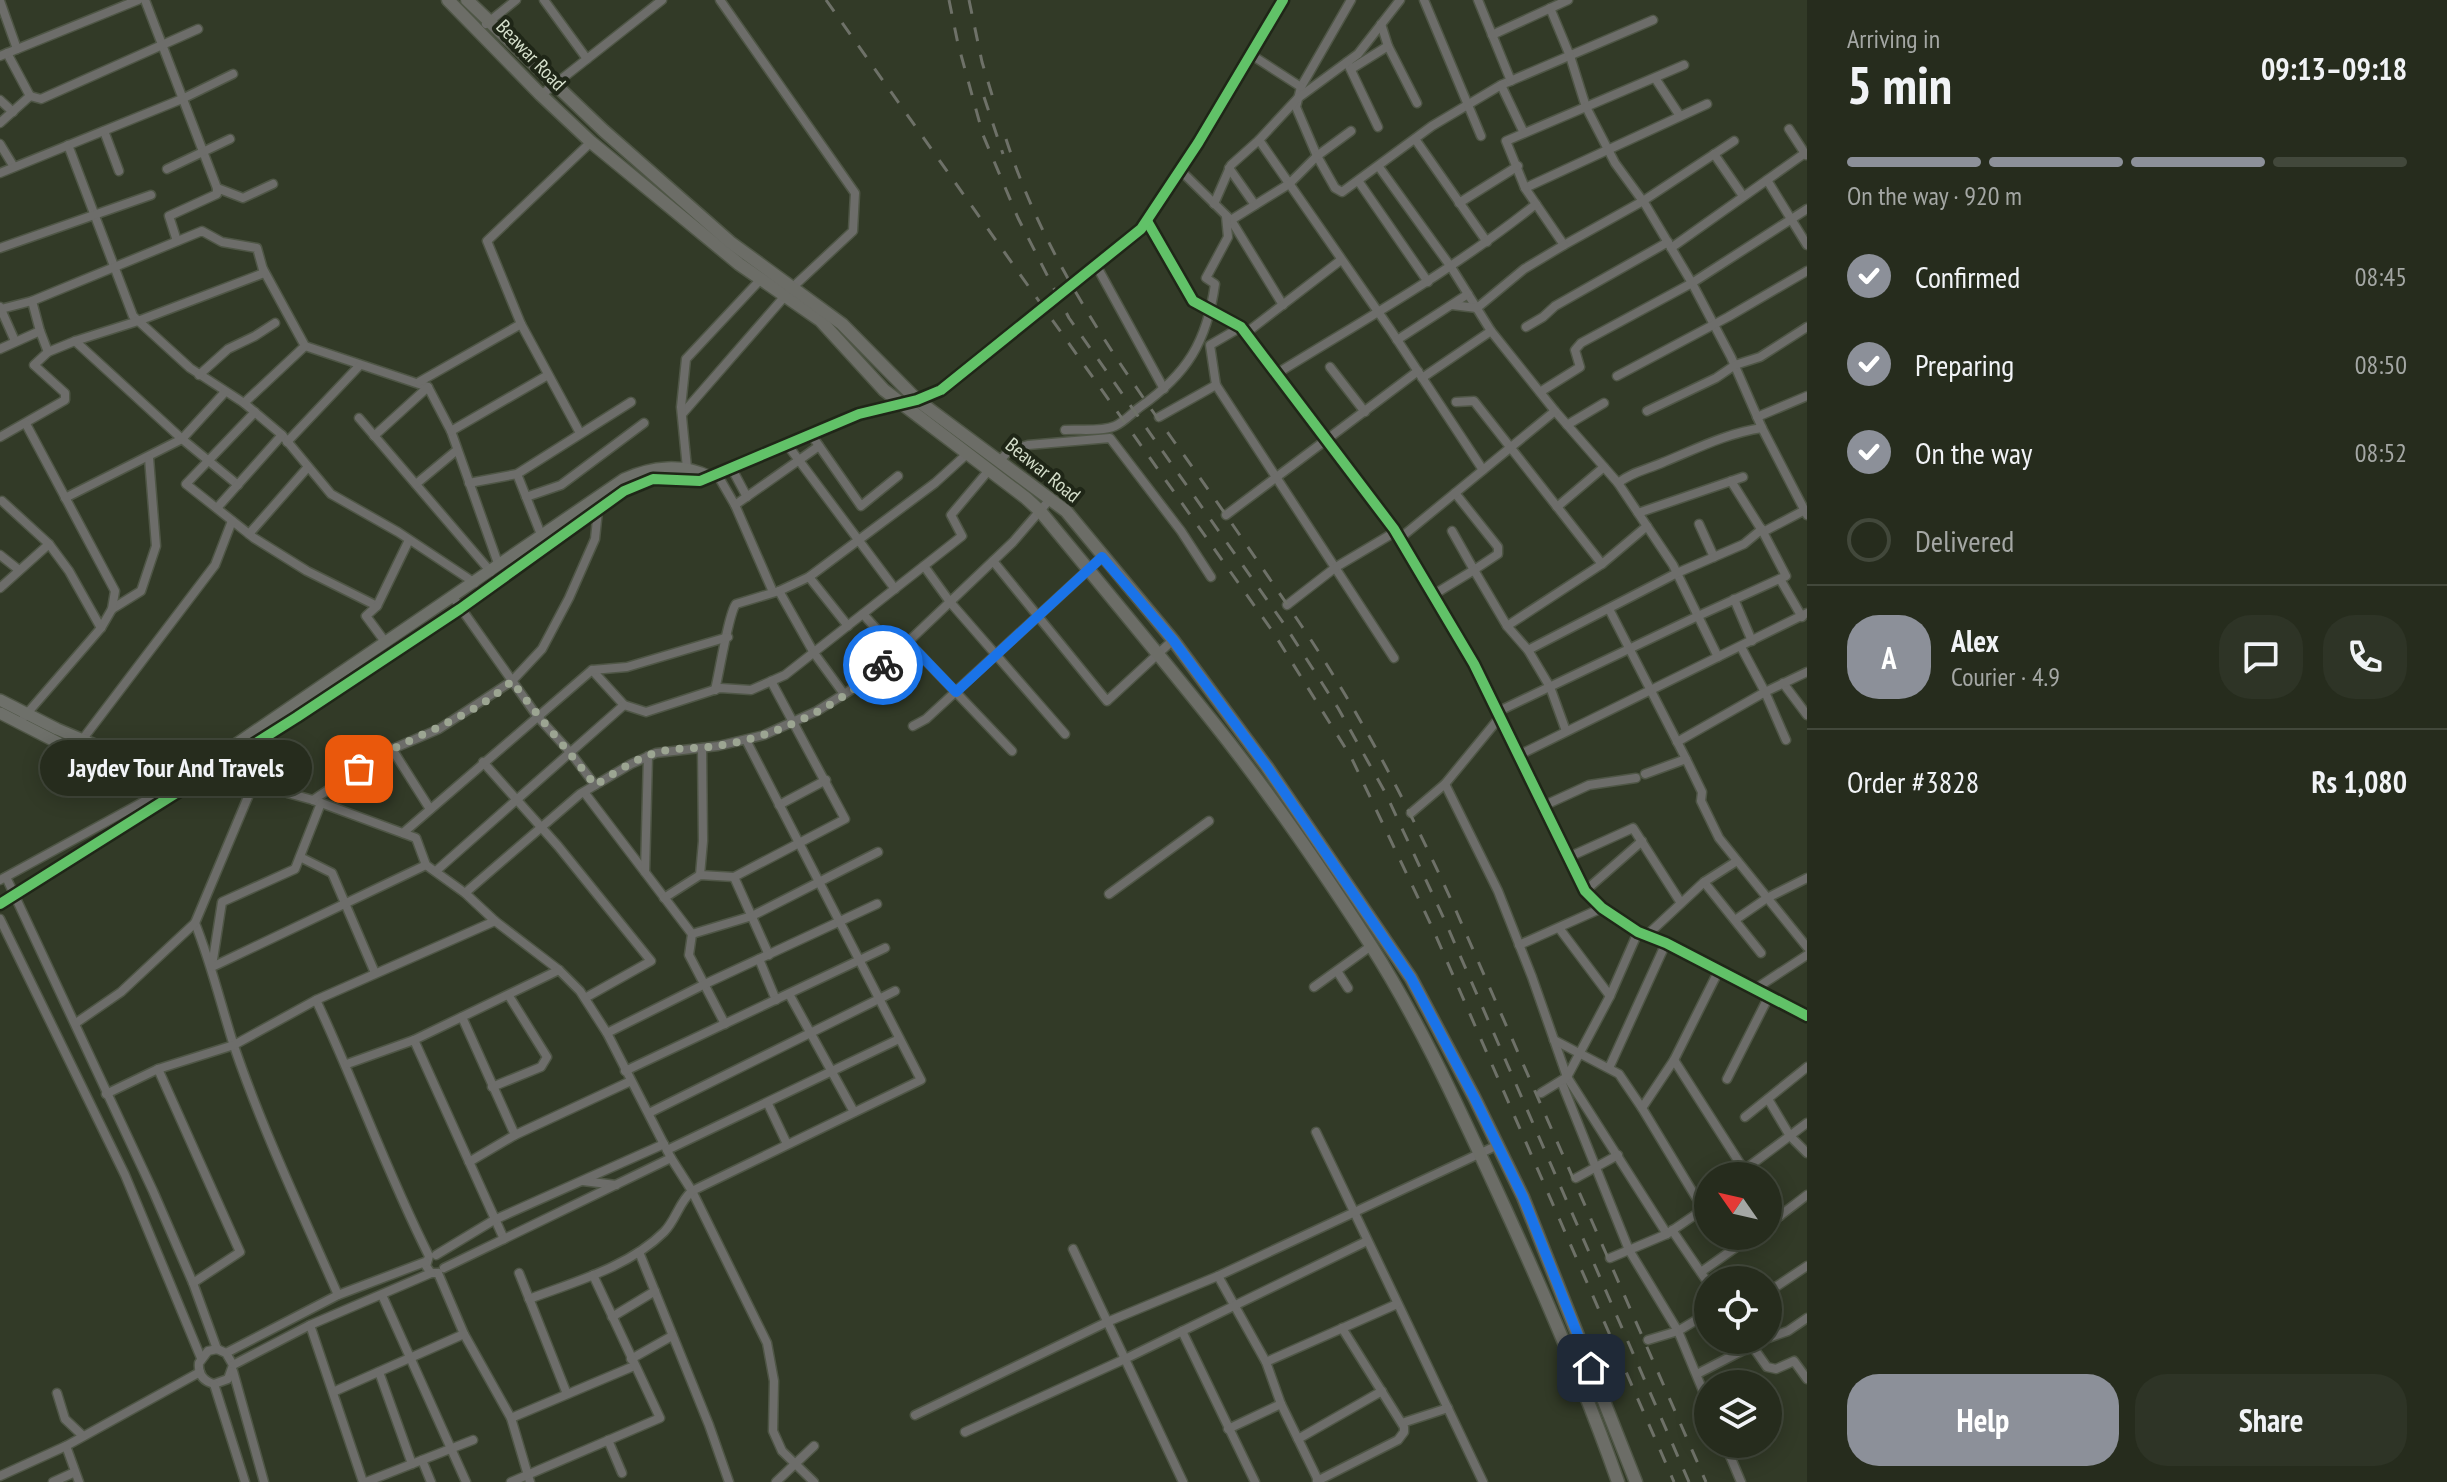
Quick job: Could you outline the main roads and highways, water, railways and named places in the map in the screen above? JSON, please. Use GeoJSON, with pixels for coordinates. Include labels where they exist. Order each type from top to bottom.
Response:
{"type":"FeatureCollection","features":[{"type":"Feature","properties":{"kind":"main road","name":"Beawar Road"},"geometry":{"type":"LineString","coordinates":[[448,0],[591,142],[761,279],[789,291],[842,324],[917,400],[1066,511],[1173,640],[1267,767],[1411,978],[1523,1197],[1636,1482]]}},
{"type":"Feature","properties":{"kind":"main road","name":"Beawar Road"},"geometry":{"type":"LineString","coordinates":[[467,0],[604,131],[789,291],[875,381],[1040,511],[1255,778],[1352,917],[1421,1031],[1480,1154],[1585,1391],[1618,1482]]}},
{"type":"Feature","properties":{"kind":"main road"},"geometry":{"type":"LineString","coordinates":[[1352,917],[1365,908]]}},
{"type":"Feature","properties":{"kind":"railway"},"geometry":{"type":"LineString","coordinates":[[826,0],[1273,632],[1351,757],[1432,927],[1674,1482]]}},
{"type":"Feature","properties":{"kind":"railway"},"geometry":{"type":"LineString","coordinates":[[949,0],[983,135],[1018,218],[1069,318],[1284,624],[1338,708],[1386,794],[1445,921],[1689,1482]]}},
{"type":"Feature","properties":{"kind":"railway"},"geometry":{"type":"LineString","coordinates":[[969,0],[982,62],[996,108]]}},
{"type":"Feature","properties":{"kind":"railway"},"geometry":{"type":"LineString","coordinates":[[984,97],[1003,154]]}},
{"type":"Feature","properties":{"kind":"railway"},"geometry":{"type":"LineString","coordinates":[[1006,139],[1038,220],[1100,333],[1301,625],[1385,766],[1457,913],[1706,1482]]}},
{"type":"Feature","properties":{"kind":"place","name":"Jaydev Tour And Travels"},"geometry":{"type":"Point","coordinates":[359,769]}}]}
